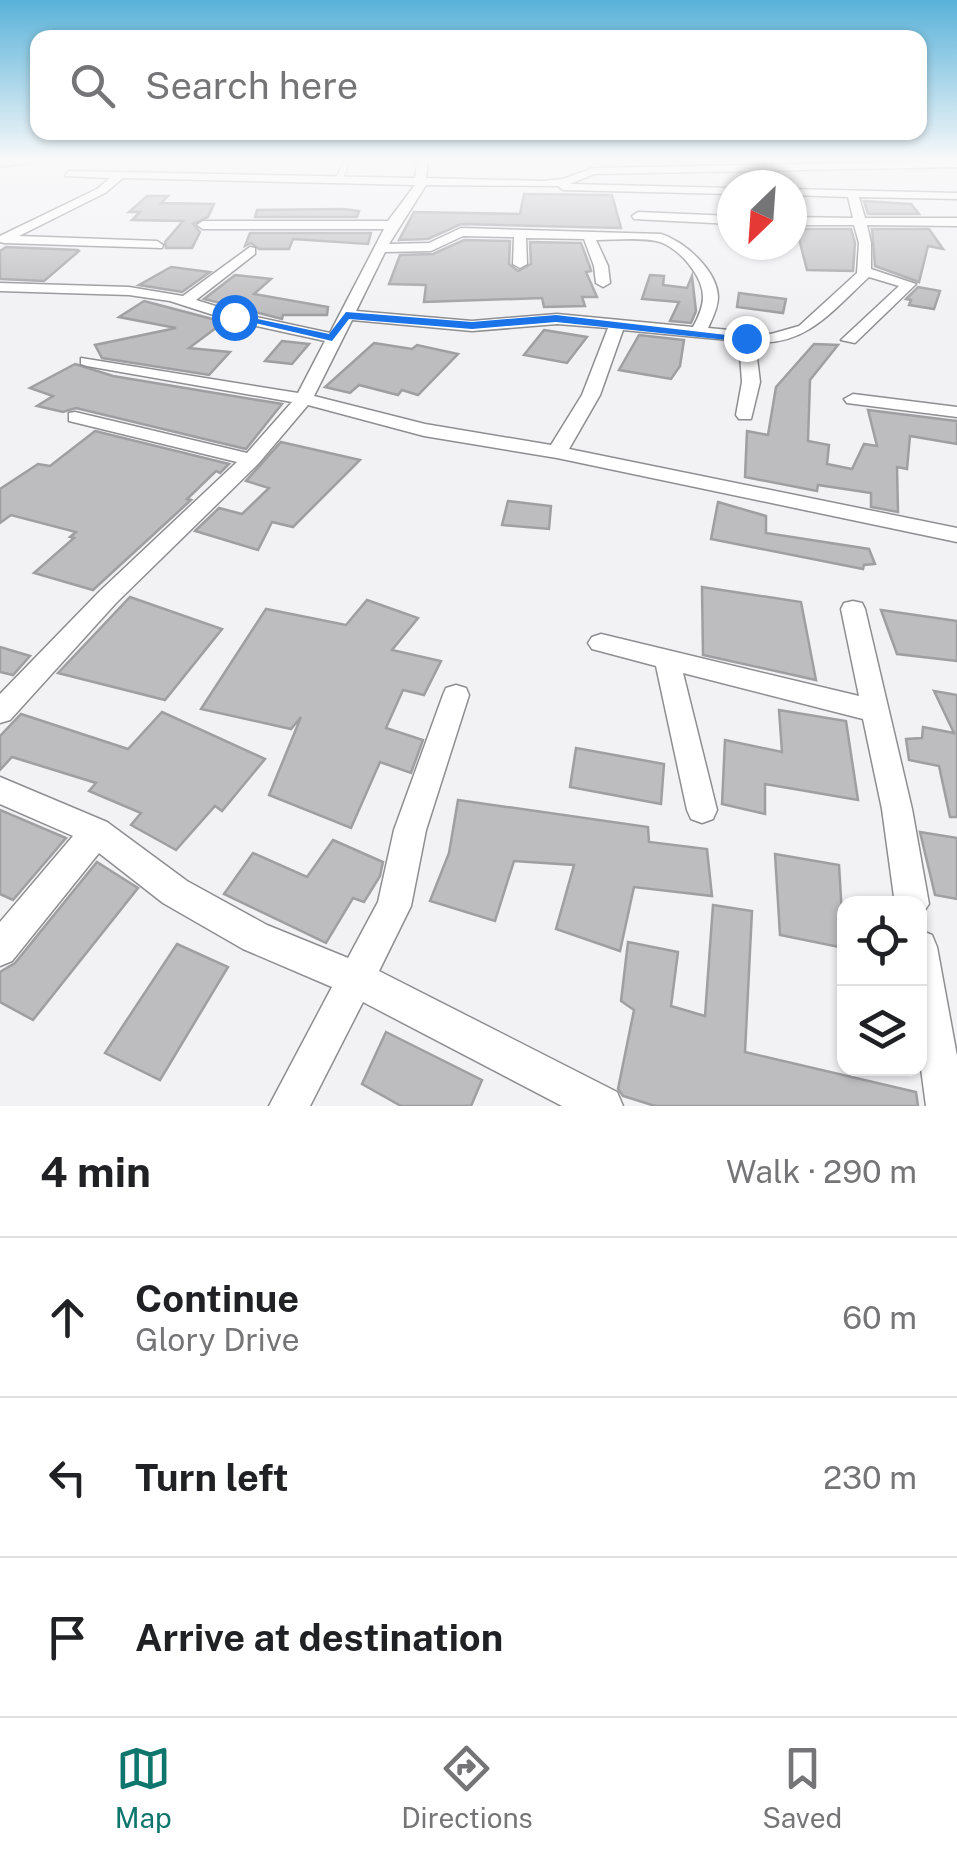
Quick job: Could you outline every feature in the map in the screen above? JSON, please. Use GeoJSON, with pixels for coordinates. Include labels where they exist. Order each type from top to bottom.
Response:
{"type":"FeatureCollection","features":[{"type":"Feature","properties":{"kind":"street"},"geometry":{"type":"LineString","coordinates":[[2,240],[60,211]]}},
{"type":"Feature","properties":{"kind":"street"},"geometry":{"type":"LineString","coordinates":[[0,712],[108,596],[250,460],[304,399],[332,338],[401,211]]}},
{"type":"Feature","properties":{"kind":"street"},"geometry":{"type":"LineString","coordinates":[[346,315],[472,326],[556,318],[772,340],[804,329],[864,271],[864,244],[856,211]]}},
{"type":"Feature","properties":{"kind":"street"},"geometry":{"type":"LineString","coordinates":[[638,216],[717,219]]}},
{"type":"Feature","properties":{"kind":"street"},"geometry":{"type":"LineString","coordinates":[[807,221],[957,222]]}},
{"type":"Feature","properties":{"kind":"street"},"geometry":{"type":"LineString","coordinates":[[203,225],[392,225]]}},
{"type":"Feature","properties":{"kind":"street"},"geometry":{"type":"LineString","coordinates":[[380,248],[431,247],[462,232],[661,238],[676,247],[704,276],[710,293],[699,332]]}},
{"type":"Feature","properties":{"kind":"street"},"geometry":{"type":"LineString","coordinates":[[520,233],[520,264]]}},
{"type":"Feature","properties":{"kind":"street"},"geometry":{"type":"LineString","coordinates":[[588,235],[601,266],[603,283]]}},
{"type":"Feature","properties":{"kind":"street"},"geometry":{"type":"LineString","coordinates":[[2,240],[156,245]]}},
{"type":"Feature","properties":{"kind":"street"},"geometry":{"type":"LineString","coordinates":[[185,301],[250,251]]}},
{"type":"Feature","properties":{"kind":"street"},"geometry":{"type":"LineString","coordinates":[[849,340],[909,284],[864,271]]}},
{"type":"Feature","properties":{"kind":"street"},"geometry":{"type":"LineString","coordinates":[[0,287],[129,291],[332,338]]}},
{"type":"Feature","properties":{"kind":"street"},"geometry":{"type":"LineString","coordinates":[[557,452],[591,394],[618,322]]}},
{"type":"Feature","properties":{"kind":"street"},"geometry":{"type":"LineString","coordinates":[[745,416],[751,382],[746,338]]}},
{"type":"Feature","properties":{"kind":"street"},"geometry":{"type":"LineString","coordinates":[[87,360],[304,399],[424,430],[557,452],[957,535]]}},
{"type":"Feature","properties":{"kind":"street"},"geometry":{"type":"LineString","coordinates":[[853,399],[957,412]]}},
{"type":"Feature","properties":{"kind":"street"},"geometry":{"type":"LineString","coordinates":[[75,417],[250,460]]}},
{"type":"Feature","properties":{"kind":"street"},"geometry":{"type":"LineString","coordinates":[[853,609],[910,896]]}},
{"type":"Feature","properties":{"kind":"street"},"geometry":{"type":"LineString","coordinates":[[602,643],[875,711]]}},
{"type":"Feature","properties":{"kind":"street"},"geometry":{"type":"LineString","coordinates":[[668,659],[702,810]]}},
{"type":"Feature","properties":{"kind":"street"},"geometry":{"type":"LineString","coordinates":[[288,1106],[394,906],[410,830],[456,695]]}},
{"type":"Feature","properties":{"kind":"street"},"geometry":{"type":"LineString","coordinates":[[0,790],[96,832],[175,892],[255,937],[358,980],[603,1106]]}},
{"type":"Feature","properties":{"kind":"street"},"geometry":{"type":"LineString","coordinates":[[0,949],[96,832]]}},
{"type":"Feature","properties":{"kind":"street"},"geometry":{"type":"LineString","coordinates":[[926,986],[946,1106]]}},
{"type":"Feature","properties":{"kind":"building"},"geometry":{"type":"Polygon","coordinates":[[[211,211],[208,217],[193,224],[200,232],[192,248],[166,248],[165,242],[183,221],[132,220],[140,212],[129,212],[211,211]]]}},
{"type":"Feature","properties":{"kind":"building"},"geometry":{"type":"Polygon","coordinates":[[[257,211],[359,211],[357,217],[255,217],[257,211]]]}},
{"type":"Feature","properties":{"kind":"building"},"geometry":{"type":"Polygon","coordinates":[[[521,211],[616,211],[621,228],[461,224],[428,239],[399,240],[414,212],[520,214],[521,211]]]}},
{"type":"Feature","properties":{"kind":"building"},"geometry":{"type":"Polygon","coordinates":[[[867,211],[916,211],[919,214],[868,214],[867,211]]]}},
{"type":"Feature","properties":{"kind":"building"},"geometry":{"type":"Polygon","coordinates":[[[807,229],[851,229],[855,243],[853,271],[807,270],[807,229]]]}},
{"type":"Feature","properties":{"kind":"building"},"geometry":{"type":"Polygon","coordinates":[[[872,229],[929,229],[943,249],[928,246],[919,282],[875,266],[872,229]]]}},
{"type":"Feature","properties":{"kind":"building"},"geometry":{"type":"Polygon","coordinates":[[[250,233],[371,233],[368,244],[293,239],[289,249],[259,249],[251,243],[245,246],[250,233]]]}},
{"type":"Feature","properties":{"kind":"building"},"geometry":{"type":"Polygon","coordinates":[[[464,240],[510,241],[509,264],[518,271],[531,264],[530,242],[581,243],[591,271],[586,272],[597,297],[582,297],[585,306],[544,307],[542,298],[424,302],[426,285],[389,284],[400,255],[433,254],[464,240]]]}},
{"type":"Feature","properties":{"kind":"building"},"geometry":{"type":"Polygon","coordinates":[[[6,247],[79,251],[44,281],[0,279],[0,251],[6,247]]]}},
{"type":"Feature","properties":{"kind":"building"},"geometry":{"type":"Polygon","coordinates":[[[171,267],[210,272],[182,292],[139,285],[171,267]]]}},
{"type":"Feature","properties":{"kind":"building"},"geometry":{"type":"Polygon","coordinates":[[[235,275],[271,279],[254,294],[328,307],[327,315],[283,315],[282,319],[204,299],[235,275]]]}},
{"type":"Feature","properties":{"kind":"building"},"geometry":{"type":"Polygon","coordinates":[[[650,275],[664,276],[663,285],[687,288],[692,276],[696,311],[691,323],[670,321],[679,302],[642,299],[650,275]]]}},
{"type":"Feature","properties":{"kind":"building"},"geometry":{"type":"Polygon","coordinates":[[[918,287],[940,291],[934,309],[909,305],[911,300],[906,299],[918,287]]]}},
{"type":"Feature","properties":{"kind":"building"},"geometry":{"type":"Polygon","coordinates":[[[739,293],[786,299],[783,313],[737,307],[739,293]]]}},
{"type":"Feature","properties":{"kind":"building"},"geometry":{"type":"Polygon","coordinates":[[[144,301],[224,322],[189,348],[230,352],[209,375],[102,358],[95,345],[176,328],[119,317],[144,301]]]}},
{"type":"Feature","properties":{"kind":"building"},"geometry":{"type":"Polygon","coordinates":[[[544,330],[587,337],[567,363],[524,355],[544,330]]]}},
{"type":"Feature","properties":{"kind":"building"},"geometry":{"type":"Polygon","coordinates":[[[639,335],[684,340],[680,366],[671,379],[619,370],[639,335]]]}},
{"type":"Feature","properties":{"kind":"building"},"geometry":{"type":"Polygon","coordinates":[[[282,341],[309,344],[292,364],[265,361],[282,341]]]}},
{"type":"Feature","properties":{"kind":"building"},"geometry":{"type":"Polygon","coordinates":[[[374,343],[412,349],[417,345],[458,354],[418,395],[402,390],[398,395],[359,385],[350,393],[325,387],[374,343]]]}},
{"type":"Feature","properties":{"kind":"building"},"geometry":{"type":"Polygon","coordinates":[[[814,344],[838,345],[810,380],[808,441],[829,445],[827,464],[852,469],[864,444],[877,446],[868,410],[957,421],[957,444],[910,436],[907,469],[897,467],[898,512],[871,507],[871,493],[818,485],[817,491],[745,477],[747,431],[768,435],[776,387],[814,344]]]}},
{"type":"Feature","properties":{"kind":"building"},"geometry":{"type":"Polygon","coordinates":[[[75,364],[113,376],[282,404],[246,449],[76,408],[63,412],[37,406],[53,396],[30,388],[75,364]]]}},
{"type":"Feature","properties":{"kind":"building"},"geometry":{"type":"Polygon","coordinates":[[[95,431],[229,464],[220,473],[216,471],[187,499],[191,500],[93,590],[34,573],[76,532],[11,515],[0,523],[0,489],[38,464],[50,466],[95,431]]]}},
{"type":"Feature","properties":{"kind":"building"},"geometry":{"type":"Polygon","coordinates":[[[281,442],[360,460],[293,527],[272,522],[258,550],[195,531],[219,508],[242,514],[269,488],[246,481],[281,442]]]}},
{"type":"Feature","properties":{"kind":"building"},"geometry":{"type":"Polygon","coordinates":[[[508,501],[551,506],[549,529],[502,525],[508,501]]]}},
{"type":"Feature","properties":{"kind":"building"},"geometry":{"type":"Polygon","coordinates":[[[718,502],[766,516],[766,533],[869,549],[875,564],[864,565],[863,569],[711,539],[718,502]]]}},
{"type":"Feature","properties":{"kind":"building"},"geometry":{"type":"Polygon","coordinates":[[[702,587],[801,602],[816,680],[703,655],[702,587]]]}},
{"type":"Feature","properties":{"kind":"building"},"geometry":{"type":"Polygon","coordinates":[[[130,597],[222,629],[165,700],[58,673],[130,597]]]}},
{"type":"Feature","properties":{"kind":"building"},"geometry":{"type":"Polygon","coordinates":[[[367,600],[418,618],[392,650],[441,661],[424,695],[403,690],[386,728],[423,740],[411,773],[380,762],[351,828],[269,795],[301,717],[291,729],[201,709],[266,609],[346,625],[367,600]]]}},
{"type":"Feature","properties":{"kind":"building"},"geometry":{"type":"Polygon","coordinates":[[[881,610],[957,621],[957,661],[897,654],[881,610]]]}},
{"type":"Feature","properties":{"kind":"building"},"geometry":{"type":"Polygon","coordinates":[[[0,647],[30,656],[13,675],[0,672],[0,647]]]}},
{"type":"Feature","properties":{"kind":"building"},"geometry":{"type":"Polygon","coordinates":[[[934,691],[957,695],[957,817],[950,817],[939,766],[909,760],[906,739],[922,738],[923,727],[954,733],[934,691]]]}},
{"type":"Feature","properties":{"kind":"building"},"geometry":{"type":"Polygon","coordinates":[[[779,710],[846,721],[858,800],[765,784],[765,814],[722,804],[725,740],[782,752],[779,710]]]}},
{"type":"Feature","properties":{"kind":"building"},"geometry":{"type":"Polygon","coordinates":[[[162,712],[265,759],[222,811],[215,806],[176,850],[131,825],[141,813],[89,791],[96,783],[12,757],[0,770],[0,736],[21,714],[128,749],[162,712]]]}},
{"type":"Feature","properties":{"kind":"building"},"geometry":{"type":"Polygon","coordinates":[[[576,748],[664,764],[661,804],[570,787],[576,748]]]}},
{"type":"Feature","properties":{"kind":"building"},"geometry":{"type":"Polygon","coordinates":[[[458,800],[648,827],[649,842],[707,849],[712,896],[634,887],[620,951],[556,929],[574,865],[514,861],[495,921],[430,901],[449,853],[458,800]]]}},
{"type":"Feature","properties":{"kind":"building"},"geometry":{"type":"Polygon","coordinates":[[[0,810],[66,838],[13,900],[0,894],[0,810]]]}},
{"type":"Feature","properties":{"kind":"building"},"geometry":{"type":"Polygon","coordinates":[[[920,832],[957,838],[957,899],[935,895],[920,832]]]}},
{"type":"Feature","properties":{"kind":"building"},"geometry":{"type":"Polygon","coordinates":[[[333,840],[383,862],[380,876],[364,902],[353,898],[326,943],[224,894],[253,853],[307,877],[333,840]]]}},
{"type":"Feature","properties":{"kind":"building"},"geometry":{"type":"Polygon","coordinates":[[[775,854],[839,865],[837,947],[780,935],[775,854]]]}},
{"type":"Feature","properties":{"kind":"building"},"geometry":{"type":"Polygon","coordinates":[[[97,862],[138,888],[33,1020],[0,1002],[0,972],[15,963],[97,862]]]}},
{"type":"Feature","properties":{"kind":"building"},"geometry":{"type":"Polygon","coordinates":[[[713,905],[752,911],[745,1052],[916,1092],[918,1106],[655,1106],[623,1096],[618,1089],[634,1010],[621,1001],[628,942],[678,952],[671,1006],[705,1016],[713,905]]]}},
{"type":"Feature","properties":{"kind":"building"},"geometry":{"type":"Polygon","coordinates":[[[177,944],[228,967],[160,1080],[105,1053],[177,944]]]}},
{"type":"Feature","properties":{"kind":"building"},"geometry":{"type":"Polygon","coordinates":[[[386,1032],[482,1080],[471,1106],[401,1106],[362,1084],[386,1032]]]}},
{"type":"Feature","properties":{"kind":"route"},"geometry":{"type":"LineString","coordinates":[[234,317],[332,338],[346,315],[472,326],[556,318],[661,326],[746,338]]}}]}
